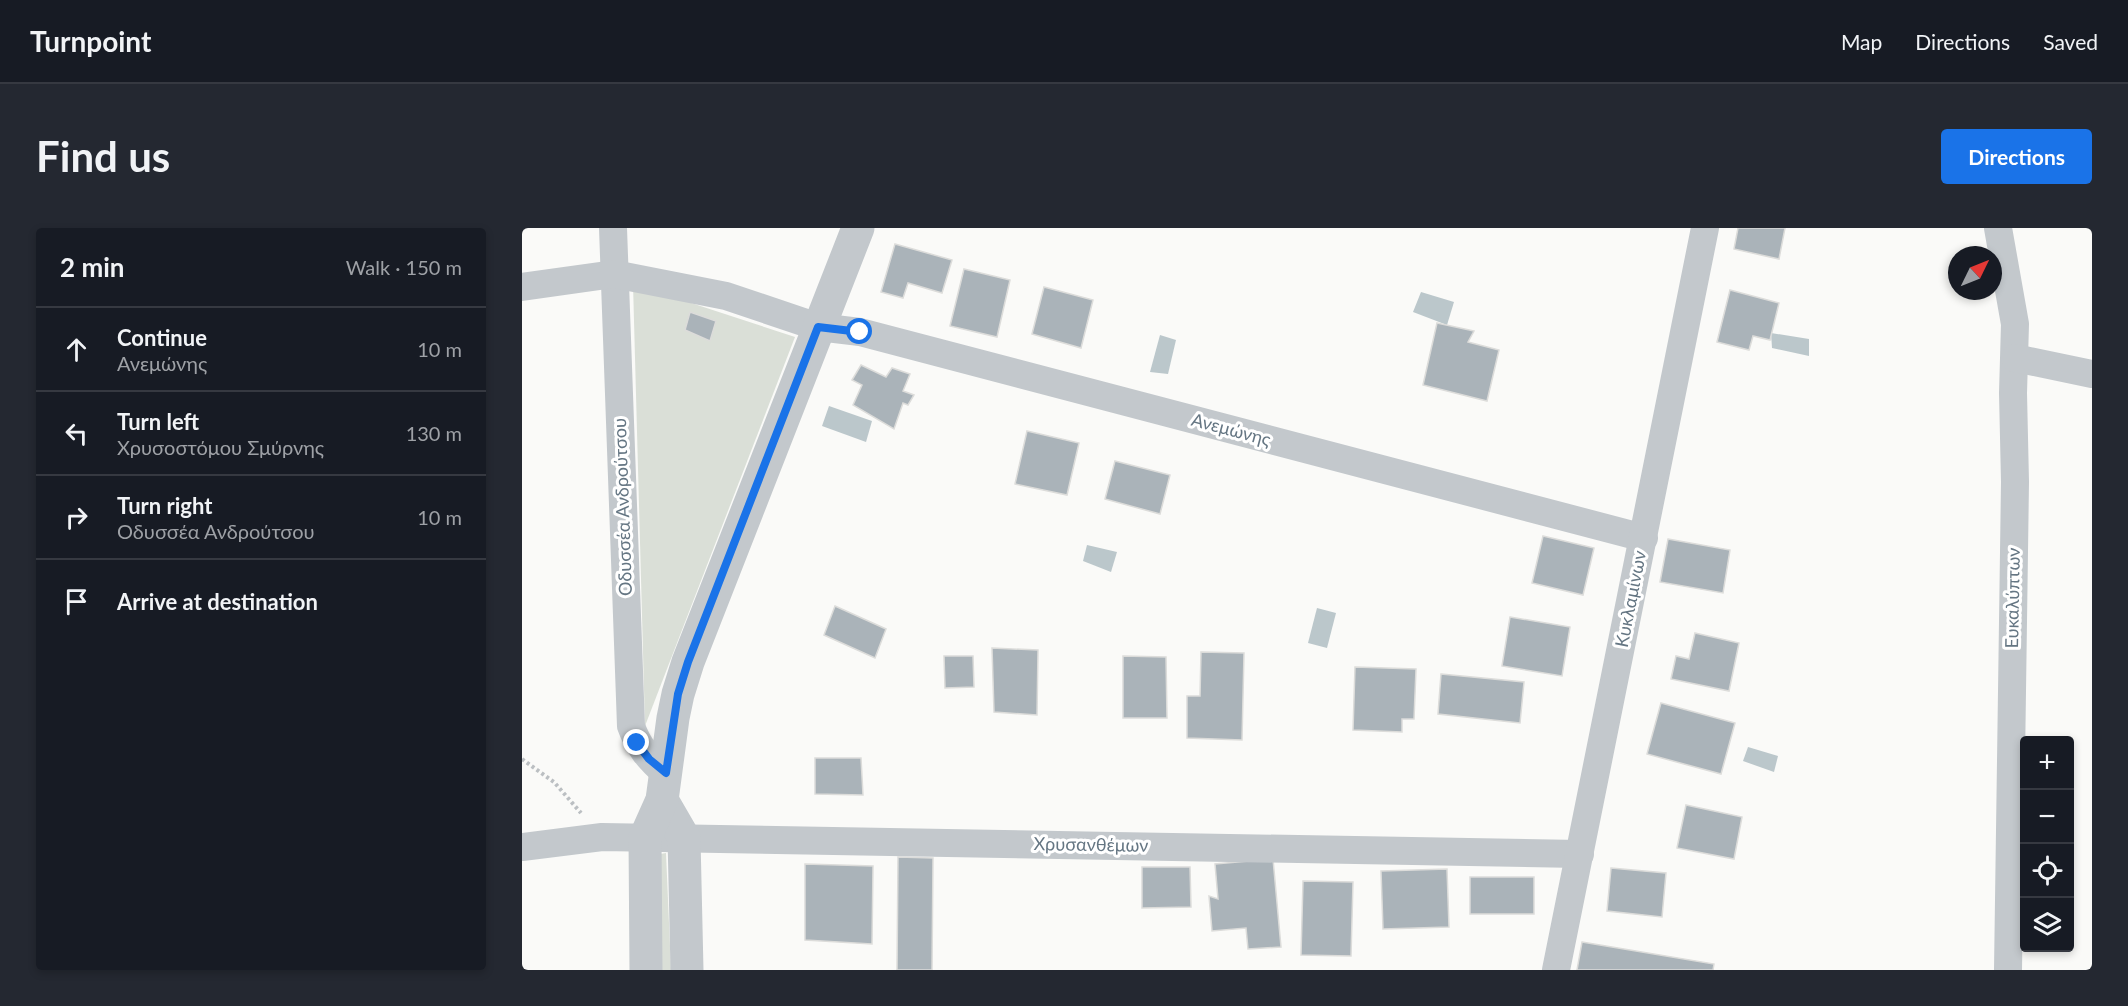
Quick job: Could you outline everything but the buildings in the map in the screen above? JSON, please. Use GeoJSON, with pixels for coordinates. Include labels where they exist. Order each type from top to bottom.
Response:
{"type":"FeatureCollection","features":[{"type":"Feature","properties":{"kind":"street","name":"Οδυσσέα Ανδρούτσου"},"geometry":{"type":"LineString","coordinates":[[613,228],[631,726],[637,743],[664,786]]}},
{"type":"Feature","properties":{"kind":"street"},"geometry":{"type":"LineString","coordinates":[[646,970],[645,838],[664,786],[678,694],[688,662],[858,228]]}},
{"type":"Feature","properties":{"kind":"street","name":"Κυκλαμίνων"},"geometry":{"type":"LineString","coordinates":[[1557,970],[1704,228]]}},
{"type":"Feature","properties":{"kind":"street","name":"Ευκαλύπτων"},"geometry":{"type":"LineString","coordinates":[[1998,228],[2013,304],[2015,358],[2008,970]]}},
{"type":"Feature","properties":{"kind":"street","name":"Ανεμώνης"},"geometry":{"type":"LineString","coordinates":[[522,287],[614,274],[726,296],[818,327],[860,332],[1644,538]]}},
{"type":"Feature","properties":{"kind":"street"},"geometry":{"type":"LineString","coordinates":[[2015,358],[2092,374]]}},
{"type":"Feature","properties":{"kind":"street"},"geometry":{"type":"LineString","coordinates":[[664,786],[684,838],[687,970]]}},
{"type":"Feature","properties":{"kind":"street","name":"Χρυσανθέμων"},"geometry":{"type":"LineString","coordinates":[[522,848],[602,837],[1580,854]]}},
{"type":"Feature","properties":{"kind":"path"},"geometry":{"type":"LineString","coordinates":[[522,759],[554,782],[602,837]]}},
{"type":"Feature","properties":{"kind":"shaded area"},"geometry":{"type":"Polygon","coordinates":[[[633,284],[795,337],[645,726],[633,284]]]}},
{"type":"Feature","properties":{"kind":"shaded area"},"geometry":{"type":"Polygon","coordinates":[[[1421,292],[1454,302],[1447,325],[1413,312],[1421,292]]]}},
{"type":"Feature","properties":{"kind":"shaded area"},"geometry":{"type":"Polygon","coordinates":[[[1771,333],[1809,339],[1809,356],[1772,348],[1771,333]]]}},
{"type":"Feature","properties":{"kind":"shaded area"},"geometry":{"type":"Polygon","coordinates":[[[1160,335],[1176,340],[1168,374],[1150,372],[1160,335]]]}},
{"type":"Feature","properties":{"kind":"shaded area"},"geometry":{"type":"Polygon","coordinates":[[[829,406],[872,421],[866,442],[822,426],[829,406]]]}},
{"type":"Feature","properties":{"kind":"shaded area"},"geometry":{"type":"Polygon","coordinates":[[[1087,545],[1117,552],[1111,572],[1083,561],[1087,545]]]}},
{"type":"Feature","properties":{"kind":"shaded area"},"geometry":{"type":"Polygon","coordinates":[[[1317,608],[1336,613],[1327,648],[1308,643],[1317,608]]]}},
{"type":"Feature","properties":{"kind":"shaded area"},"geometry":{"type":"Polygon","coordinates":[[[1748,747],[1778,756],[1774,772],[1743,761],[1748,747]]]}},
{"type":"Feature","properties":{"kind":"shaded area"},"geometry":{"type":"Polygon","coordinates":[[[666,853],[671,970],[659,970],[654,855],[666,853]]]}},
{"type":"Feature","properties":{"kind":"route"},"geometry":{"type":"LineString","coordinates":[[637,743],[649,759],[666,773],[673,718],[688,662],[818,327],[860,332]]}}]}
